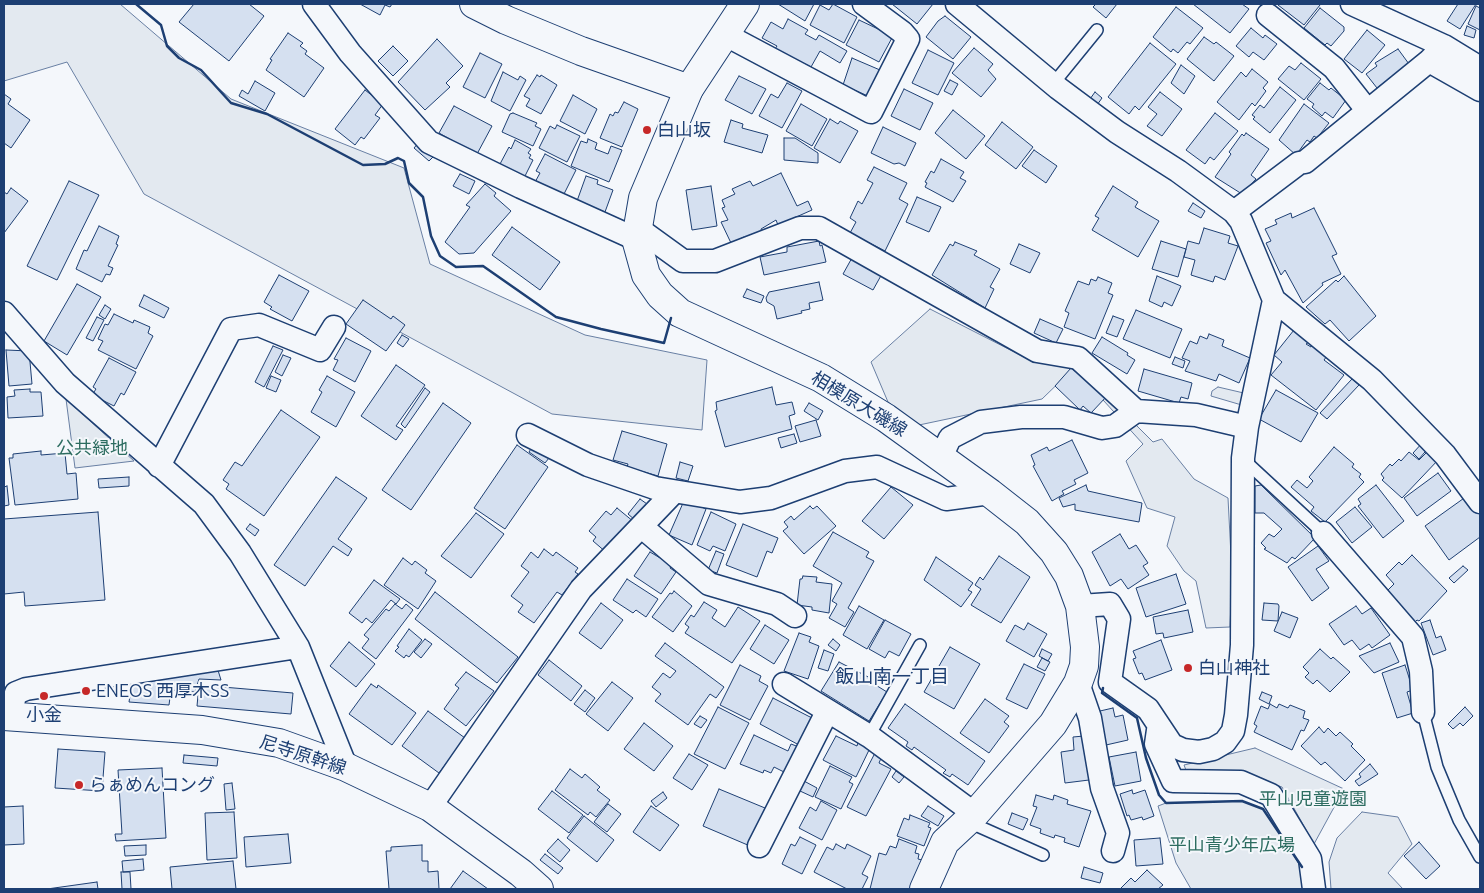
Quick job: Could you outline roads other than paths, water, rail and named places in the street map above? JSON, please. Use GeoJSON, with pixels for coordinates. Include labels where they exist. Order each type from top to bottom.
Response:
{"type":"FeatureCollection","features":[{"type":"Feature","properties":{"kind":"main road"},"geometry":{"type":"LineString","coordinates":[[474,4],[506,20],[581,51],[689,89]]}},
{"type":"Feature","properties":{"kind":"main road","name":"相模原大磯線"},"geometry":{"type":"LineString","coordinates":[[745,4],[689,89],[649,181],[643,198],[636,233],[646,275],[660,295],[680,313],[821,378],[886,418],[990,493],[1027,522],[1054,552],[1069,576],[1080,606],[1085,647],[1084,666],[1078,683],[1054,724],[973,818],[945,842],[924,889]]}},
{"type":"Feature","properties":{"kind":"main road","name":"尼寺原幹線"},"geometry":{"type":"LineString","coordinates":[[6,716],[202,730],[279,743],[346,768],[430,807],[521,873],[538,889]]}},
{"type":"Feature","properties":{"kind":"main road","name":"相模原大磯線"},"geometry":{"type":"LineString","coordinates":[[945,889],[973,818]]}},
{"type":"Feature","properties":{"kind":"street"},"geometry":{"type":"LineString","coordinates":[[314,4],[350,53],[429,142],[521,187],[636,233],[683,261],[715,261],[800,228],[819,228],[1037,351],[1078,358],[1136,411],[1196,415],[1247,427]]}},
{"type":"Feature","properties":{"kind":"street"},"geometry":{"type":"LineString","coordinates":[[724,34],[871,112],[908,39],[902,32],[864,4]]}},
{"type":"Feature","properties":{"kind":"street"},"geometry":{"type":"LineString","coordinates":[[956,4],[1053,84],[1117,132],[1178,171],[1234,212],[1241,221],[1274,300],[1372,380],[1445,455],[1480,502]]}},
{"type":"Feature","properties":{"kind":"street"},"geometry":{"type":"LineString","coordinates":[[1352,4],[1437,54],[1480,90]]}},
{"type":"Feature","properties":{"kind":"street"},"geometry":{"type":"LineString","coordinates":[[1268,15],[1334,68],[1367,110]]}},
{"type":"Feature","properties":{"kind":"street"},"geometry":{"type":"LineString","coordinates":[[1234,212],[1299,163],[1305,162],[1437,54]]}},
{"type":"Feature","properties":{"kind":"street"},"geometry":{"type":"LineString","coordinates":[[1437,54],[1480,68]]}},
{"type":"Feature","properties":{"kind":"street"},"geometry":{"type":"LineString","coordinates":[[1080,606],[1110,604],[1119,619],[1110,682],[1148,709],[1172,745],[1183,750],[1200,752],[1213,749],[1225,742],[1233,731],[1242,645],[1243,458],[1247,427],[1274,300]]}},
{"type":"Feature","properties":{"kind":"street"},"geometry":{"type":"LineString","coordinates":[[4,313],[65,383],[204,504],[240,553],[298,647],[346,768]]}},
{"type":"Feature","properties":{"kind":"street"},"geometry":{"type":"LineString","coordinates":[[159,466],[231,329],[259,325],[320,350],[334,327]]}},
{"type":"Feature","properties":{"kind":"street"},"geometry":{"type":"LineString","coordinates":[[941,457],[950,438],[981,422],[1021,417],[1064,417],[1102,428],[1115,426],[1136,411]]}},
{"type":"Feature","properties":{"kind":"street"},"geometry":{"type":"LineString","coordinates":[[528,435],[588,465],[655,488],[740,502],[771,498],[845,471],[877,467],[946,499],[990,493]]}},
{"type":"Feature","properties":{"kind":"street"},"geometry":{"type":"LineString","coordinates":[[430,807],[581,589],[674,492]]}},
{"type":"Feature","properties":{"kind":"street"},"geometry":{"type":"LineString","coordinates":[[642,527],[709,584],[785,604]]}},
{"type":"Feature","properties":{"kind":"street"},"geometry":{"type":"LineString","coordinates":[[1323,533],[1413,637],[1421,671],[1423,712]]}},
{"type":"Feature","properties":{"kind":"street"},"geometry":{"type":"LineString","coordinates":[[6,716],[16,693],[26,688],[298,647]]}},
{"type":"Feature","properties":{"kind":"street"},"geometry":{"type":"LineString","coordinates":[[1078,683],[1090,718],[1102,788],[1122,838]]}},
{"type":"Feature","properties":{"kind":"street"},"geometry":{"type":"LineString","coordinates":[[784,684],[868,736],[973,818]]}},
{"type":"Feature","properties":{"kind":"street"},"geometry":{"type":"LineString","coordinates":[[759,846],[827,712]]}},
{"type":"Feature","properties":{"kind":"street"},"geometry":{"type":"LineString","coordinates":[[1158,726],[1156,744],[1173,781],[1241,782],[1270,794],[1310,859],[1314,889]]}},
{"type":"Feature","properties":{"kind":"lane"},"geometry":{"type":"LineString","coordinates":[[1053,84],[1097,30]]}},
{"type":"Feature","properties":{"kind":"lane"},"geometry":{"type":"LineString","coordinates":[[1243,458],[1323,533]]}},
{"type":"Feature","properties":{"kind":"lane"},"geometry":{"type":"LineString","coordinates":[[868,736],[920,645]]}},
{"type":"Feature","properties":{"kind":"lane"},"geometry":{"type":"LineString","coordinates":[[1423,712],[1438,767],[1459,820],[1480,857]]}},
{"type":"Feature","properties":{"kind":"lane"},"geometry":{"type":"LineString","coordinates":[[973,818],[1044,855]]}},
{"type":"Feature","properties":{"kind":"place","name":"白山坂"},"geometry":{"type":"Point","coordinates":[647,130]}},
{"type":"Feature","properties":{"kind":"place","name":"白山神社"},"geometry":{"type":"Point","coordinates":[1188,668]}},
{"type":"Feature","properties":{"kind":"place","name":"ENEOS 西厚木SS"},"geometry":{"type":"Point","coordinates":[86,691]}},
{"type":"Feature","properties":{"kind":"place","name":"小金"},"geometry":{"type":"Point","coordinates":[44,696]}},
{"type":"Feature","properties":{"kind":"place","name":"らぁめんコング"},"geometry":{"type":"Point","coordinates":[79,785]}},
{"type":"Feature","properties":{"kind":"district","name":"飯山南一丁目"},"geometry":{"type":"Point","coordinates":[892,677]}},
{"type":"Feature","properties":{"kind":"park label","name":"公共緑地"},"geometry":{"type":"Point","coordinates":[92,448]}},
{"type":"Feature","properties":{"kind":"park label","name":"平山児童遊園"},"geometry":{"type":"Point","coordinates":[1313,799]}},
{"type":"Feature","properties":{"kind":"park label","name":"平山青少年広場"},"geometry":{"type":"Point","coordinates":[1232,845]}}]}
